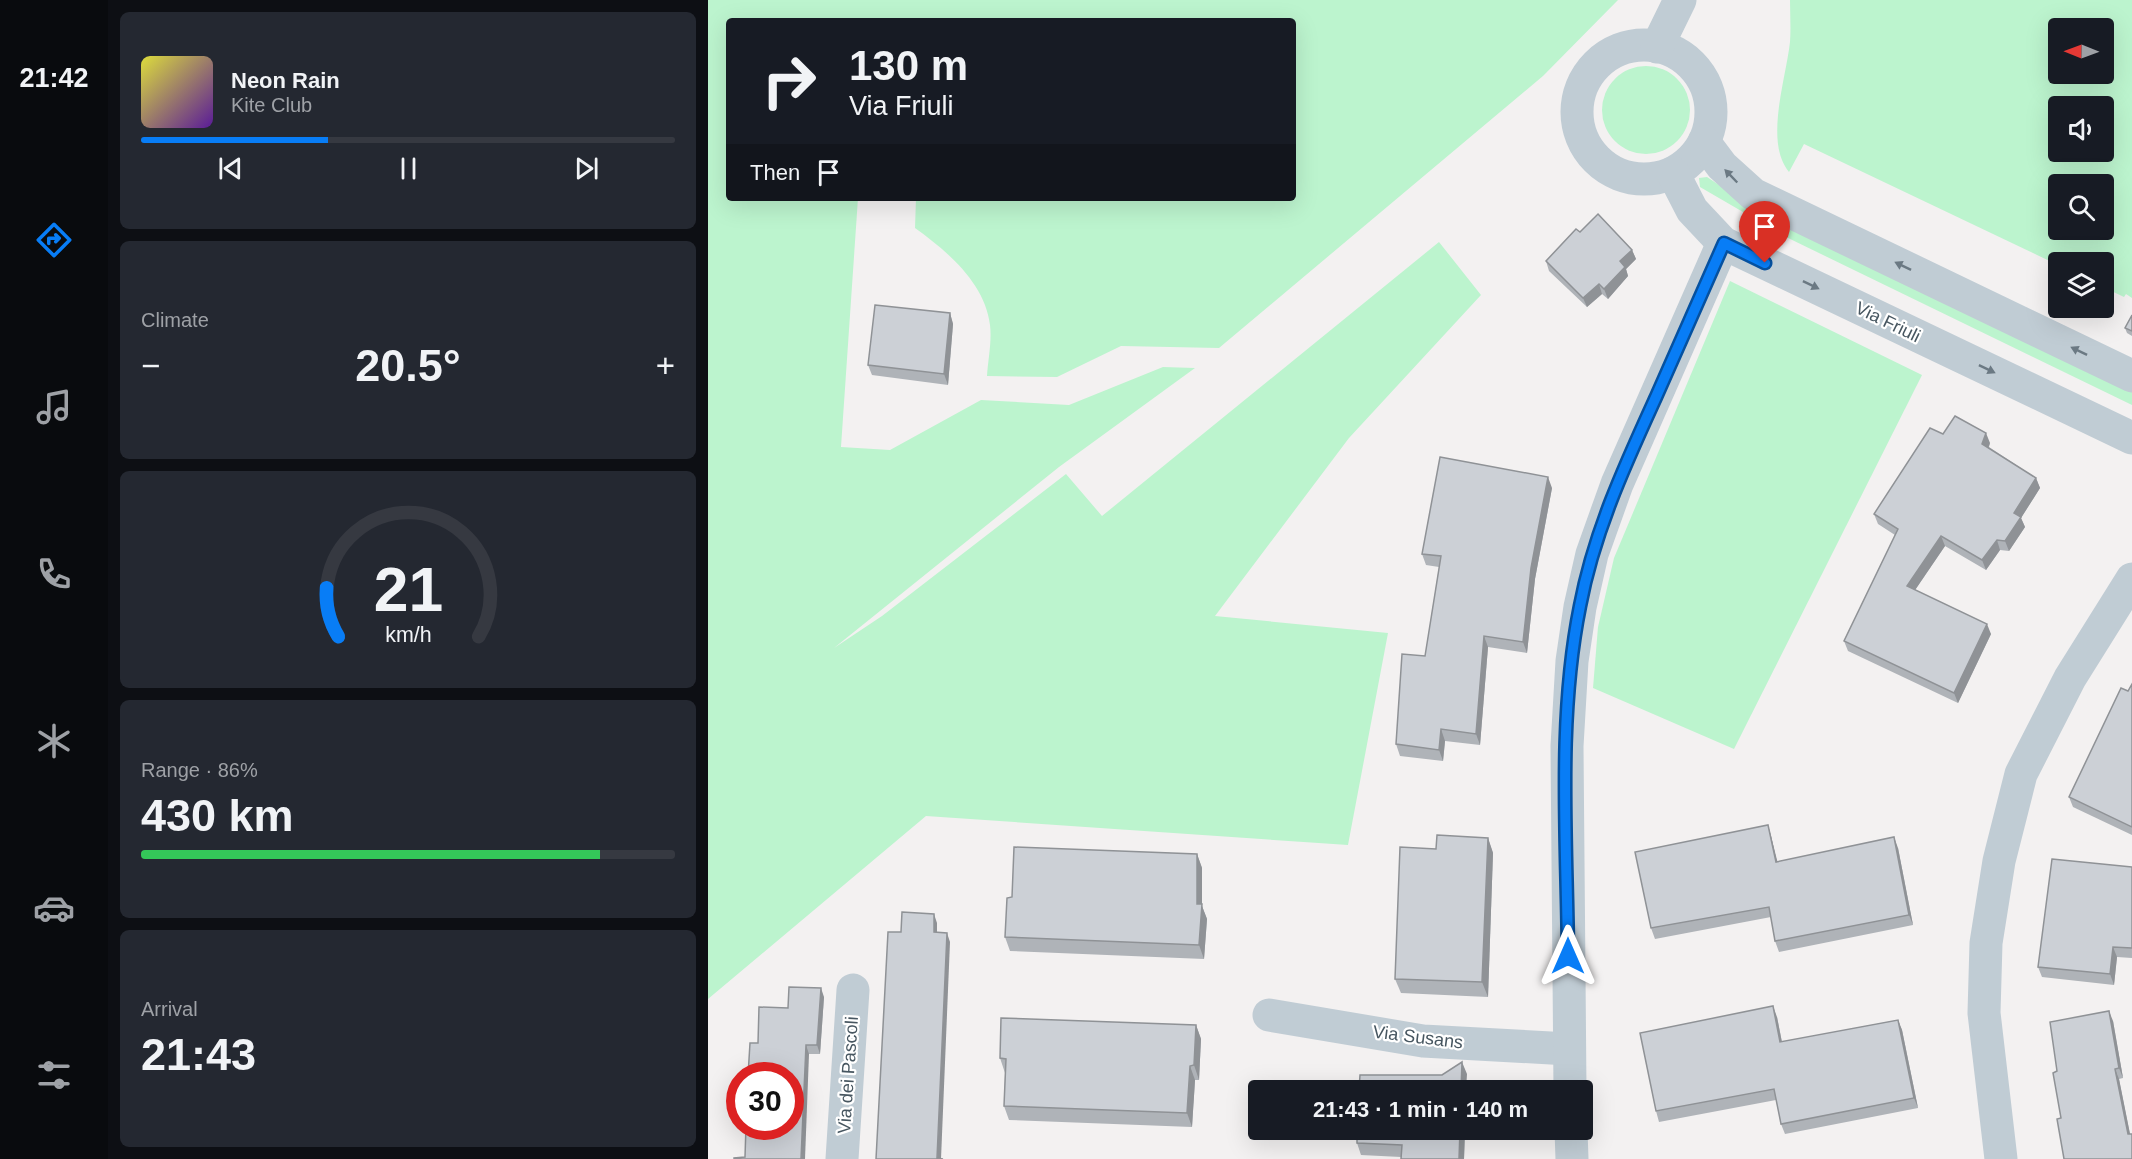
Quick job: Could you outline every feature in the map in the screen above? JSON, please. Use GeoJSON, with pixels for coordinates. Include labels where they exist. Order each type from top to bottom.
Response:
{"type":"FeatureCollection","features":[{"type":"Feature","properties":{"kind":"street"},"geometry":{"type":"LineString","coordinates":[[1657,47],[1680,0]]}},
{"type":"Feature","properties":{"kind":"street"},"geometry":{"type":"LineString","coordinates":[[1636,46],[1657,47],[1683,58],[1703,80],[1710,97],[1711,120],[1704,142],[1696,154],[1673,173],[1653,179],[1632,178],[1612,171],[1596,159],[1584,141],[1578,121],[1579,100],[1586,80],[1599,63],[1616,52],[1636,46]]}},
{"type":"Feature","properties":{"kind":"street"},"geometry":{"type":"LineString","coordinates":[[1704,142],[1737,183],[1753,194],[2132,376]]}},
{"type":"Feature","properties":{"kind":"street","name":"Via Friuli"},"geometry":{"type":"LineString","coordinates":[[1673,173],[1692,210],[1724,243],[2132,438]]}},
{"type":"Feature","properties":{"kind":"street"},"geometry":{"type":"LineString","coordinates":[[1570,1080],[1567,746],[1572,661],[1580,607],[1592,554],[1617,484],[1724,243]]}},
{"type":"Feature","properties":{"kind":"street"},"geometry":{"type":"LineString","coordinates":[[2001,1159],[1984,1013],[1986,943],[1999,861],[2021,774],[2070,678],[2132,579]]}},
{"type":"Feature","properties":{"kind":"street","name":"Via dei Pascoli"},"geometry":{"type":"LineString","coordinates":[[842,1159],[853,990]]}},
{"type":"Feature","properties":{"kind":"street","name":"Via Susans"},"geometry":{"type":"LineString","coordinates":[[1269,1015],[1423,1041],[1569,1049]]}},
{"type":"Feature","properties":{"kind":"street"},"geometry":{"type":"LineString","coordinates":[[1571,1140],[1572,1159]]}},
{"type":"Feature","properties":{"kind":"green space"},"geometry":{"type":"Polygon","coordinates":[[[708,0],[1618,0],[1543,76],[1219,348],[1121,346],[1057,377],[987,376],[990,325],[981,295],[963,269],[915,228],[916,201],[1296,201],[1296,18],[726,18],[726,201],[858,201],[841,447],[890,450],[981,400],[1069,405],[1163,367],[1195,368],[1059,467],[834,648],[882,616],[1066,474],[1102,516],[1439,242],[1481,295],[1349,438],[1215,616],[1388,633],[1348,845],[926,816],[708,999],[708,0]]]}},
{"type":"Feature","properties":{"kind":"green space"},"geometry":{"type":"Polygon","coordinates":[[[1790,0],[2132,0],[2132,298],[2126,294],[2124,297],[2114,292],[2114,252],[2048,252],[2048,260],[1804,144],[1789,172],[1778,144],[1777,127],[1790,42],[1790,0]]]}},
{"type":"Feature","properties":{"kind":"green space"},"geometry":{"type":"Polygon","coordinates":[[[1646,66],[1663,69],[1677,79],[1687,93],[1690,110],[1687,127],[1677,141],[1663,151],[1646,154],[1629,151],[1615,141],[1605,127],[1602,110],[1605,93],[1615,79],[1629,69],[1646,66]]]}},
{"type":"Feature","properties":{"kind":"green space"},"geometry":{"type":"Polygon","coordinates":[[[1707,177],[1760,212],[2132,391],[2132,405],[1786,237],[1700,187],[1699,178],[1707,177]]]}},
{"type":"Feature","properties":{"kind":"green space"},"geometry":{"type":"Polygon","coordinates":[[[1730,281],[1922,375],[1734,749],[1593,688],[1598,627],[1614,558],[1730,281]]]}},
{"type":"Feature","properties":{"kind":"building"},"geometry":{"type":"Polygon","coordinates":[[[1598,214],[1632,250],[1620,261],[1625,267],[1604,289],[1599,284],[1583,298],[1546,261],[1576,229],[1580,232],[1598,214]]]}},
{"type":"Feature","properties":{"kind":"building"},"geometry":{"type":"Polygon","coordinates":[[[875,305],[950,313],[944,374],[868,365],[875,305]]]}},
{"type":"Feature","properties":{"kind":"building"},"geometry":{"type":"Polygon","coordinates":[[[2132,315],[2132,331],[2125,328],[2132,315]]]}},
{"type":"Feature","properties":{"kind":"building"},"geometry":{"type":"Polygon","coordinates":[[[1955,416],[1986,433],[1982,444],[2036,478],[2014,513],[2021,517],[2005,541],[1997,540],[1982,560],[1941,536],[1907,586],[1987,624],[1954,693],[1844,641],[1898,529],[1874,514],[1930,428],[1943,434],[1955,416]]]}},
{"type":"Feature","properties":{"kind":"building"},"geometry":{"type":"Polygon","coordinates":[[[1440,457],[1548,477],[1531,568],[1523,642],[1484,636],[1476,734],[1441,729],[1439,750],[1396,744],[1402,654],[1425,656],[1441,556],[1422,554],[1440,457]]]}},
{"type":"Feature","properties":{"kind":"building"},"geometry":{"type":"Polygon","coordinates":[[[2132,684],[2132,827],[2069,797],[2121,688],[2128,691],[2132,684]]]}},
{"type":"Feature","properties":{"kind":"building"},"geometry":{"type":"Polygon","coordinates":[[[1768,825],[1776,862],[1894,837],[1909,915],[1775,941],[1769,907],[1651,928],[1635,852],[1768,825]]]}},
{"type":"Feature","properties":{"kind":"building"},"geometry":{"type":"Polygon","coordinates":[[[1437,835],[1488,838],[1482,982],[1395,979],[1400,847],[1436,849],[1437,835]]]}},
{"type":"Feature","properties":{"kind":"building"},"geometry":{"type":"Polygon","coordinates":[[[1014,847],[1197,854],[1197,904],[1202,904],[1199,945],[1005,937],[1007,898],[1012,897],[1014,847]]]}},
{"type":"Feature","properties":{"kind":"building"},"geometry":{"type":"Polygon","coordinates":[[[2052,859],[2132,867],[2132,948],[2113,947],[2110,974],[2038,967],[2052,859]]]}},
{"type":"Feature","properties":{"kind":"building"},"geometry":{"type":"Polygon","coordinates":[[[902,912],[934,914],[934,932],[947,933],[937,1158],[943,1159],[876,1159],[888,932],[901,932],[902,912]]]}},
{"type":"Feature","properties":{"kind":"building"},"geometry":{"type":"Polygon","coordinates":[[[789,987],[821,988],[817,1045],[806,1045],[804,1091],[804,1062],[749,1062],[750,1043],[758,1043],[759,1007],[788,1008],[789,987]]]}},
{"type":"Feature","properties":{"kind":"building"},"geometry":{"type":"Polygon","coordinates":[[[1773,1006],[1780,1042],[1898,1020],[1914,1098],[1781,1124],[1774,1089],[1656,1111],[1640,1033],[1773,1006]]]}},
{"type":"Feature","properties":{"kind":"building"},"geometry":{"type":"Polygon","coordinates":[[[2109,1011],[2119,1068],[2115,1069],[2128,1134],[2132,1134],[2132,1159],[2064,1159],[2057,1119],[2061,1118],[2053,1073],[2057,1071],[2050,1022],[2109,1011]]]}},
{"type":"Feature","properties":{"kind":"building"},"geometry":{"type":"Polygon","coordinates":[[[1001,1018],[1196,1025],[1194,1065],[1190,1066],[1187,1113],[1004,1106],[1006,1059],[1000,1058],[1001,1018]]]}},
{"type":"Feature","properties":{"kind":"building"},"geometry":{"type":"Polygon","coordinates":[[[1462,1062],[1461,1080],[1360,1080],[1360,1075],[1442,1075],[1462,1062]]]}},
{"type":"Feature","properties":{"kind":"building"},"geometry":{"type":"Polygon","coordinates":[[[746,1140],[802,1140],[801,1159],[734,1159],[745,1157],[746,1140]]]}},
{"type":"Feature","properties":{"kind":"building"},"geometry":{"type":"Polygon","coordinates":[[[1357,1140],[1460,1140],[1459,1159],[1401,1159],[1402,1145],[1357,1143],[1357,1140]]]}},
{"type":"Feature","properties":{"kind":"route"},"geometry":{"type":"LineString","coordinates":[[1568,956],[1567,746],[1572,661],[1580,607],[1592,554],[1617,484],[1724,243],[1765,263]]}}]}
